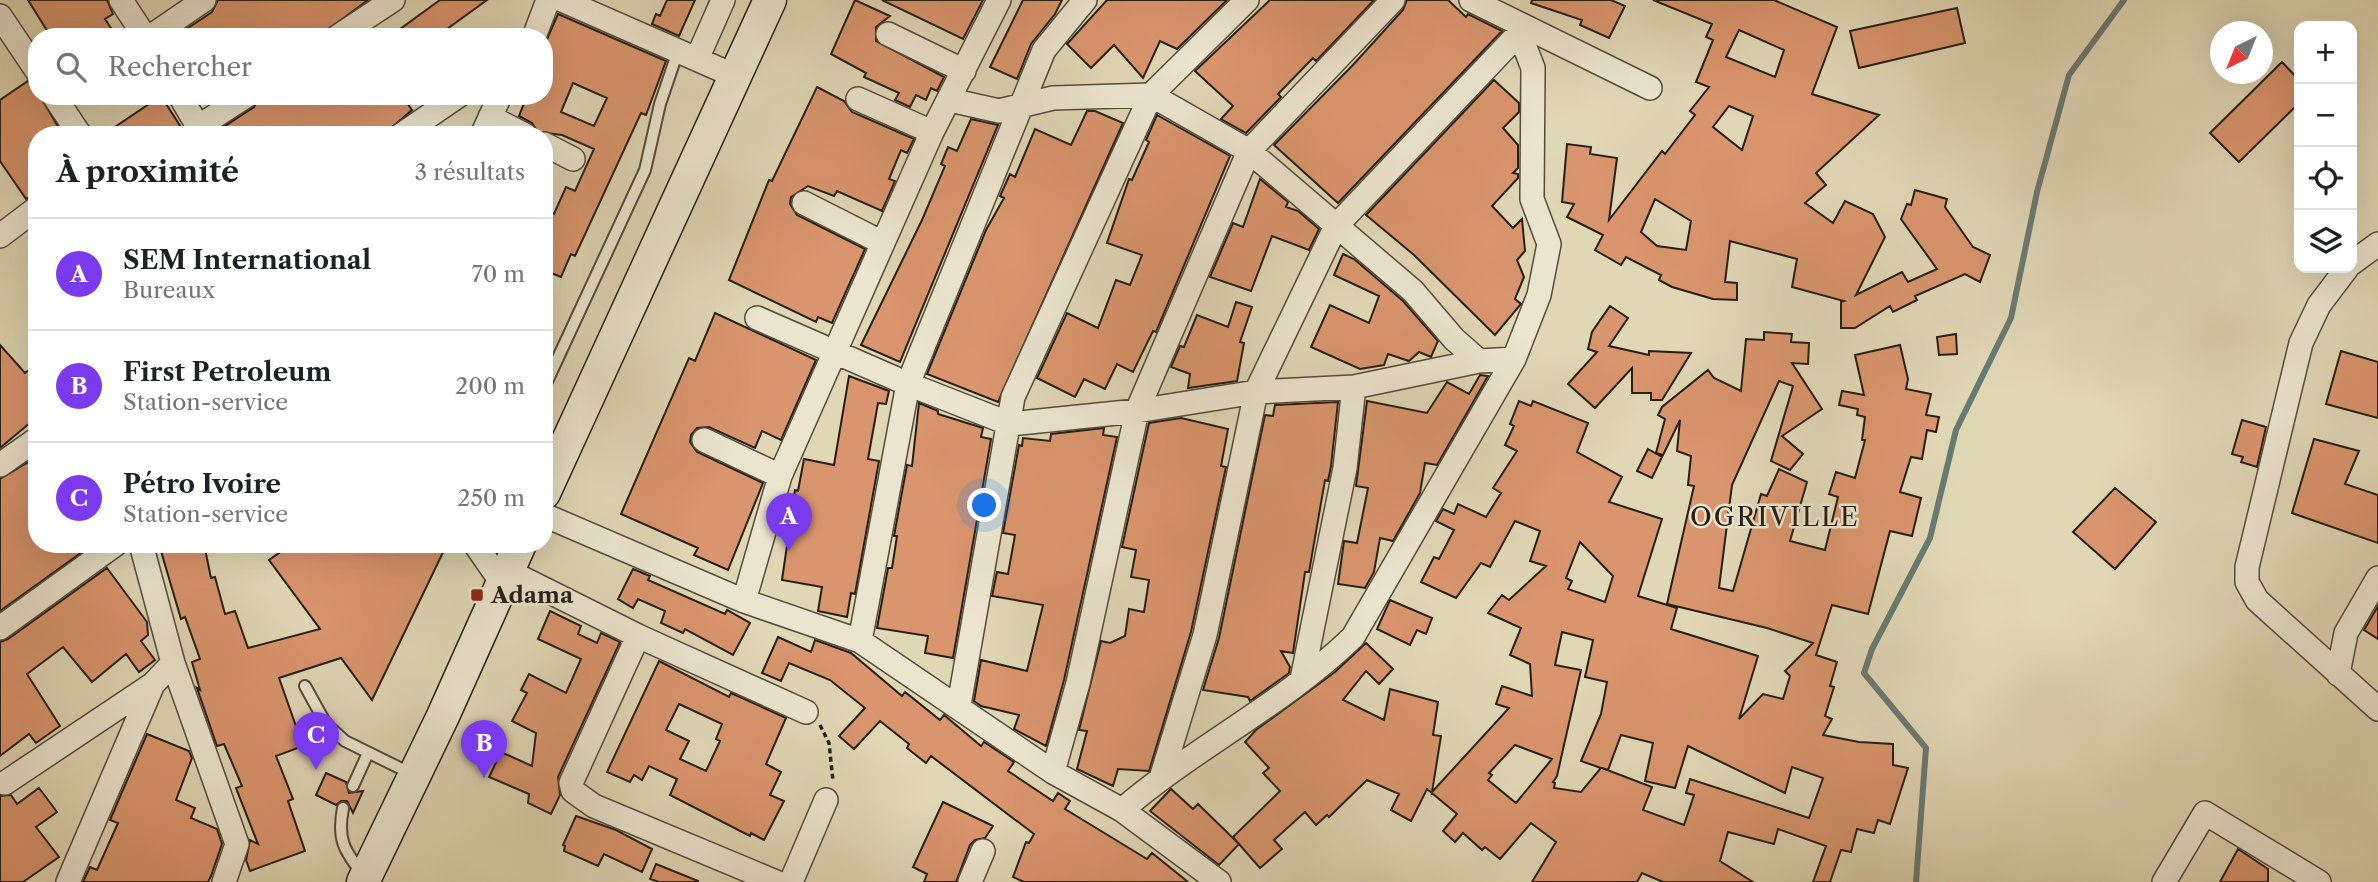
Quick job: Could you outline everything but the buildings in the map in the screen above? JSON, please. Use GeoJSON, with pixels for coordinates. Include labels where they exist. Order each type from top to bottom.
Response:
{"type":"FeatureCollection","features":[{"type":"Feature","properties":{"kind":"main road"},"geometry":{"type":"LineString","coordinates":[[553,473],[770,0]]}},
{"type":"Feature","properties":{"kind":"main road"},"geometry":{"type":"LineString","coordinates":[[364,879],[510,566]]}},
{"type":"Feature","properties":{"kind":"street"},"geometry":{"type":"LineString","coordinates":[[121,0],[141,28]]}},
{"type":"Feature","properties":{"kind":"street"},"geometry":{"type":"LineString","coordinates":[[161,28],[204,0]]}},
{"type":"Feature","properties":{"kind":"street"},"geometry":{"type":"LineString","coordinates":[[351,28],[393,0]]}},
{"type":"Feature","properties":{"kind":"street"},"geometry":{"type":"LineString","coordinates":[[537,28],[548,0]]}},
{"type":"Feature","properties":{"kind":"street"},"geometry":{"type":"LineString","coordinates":[[562,0],[735,76]]}},
{"type":"Feature","properties":{"kind":"street"},"geometry":{"type":"LineString","coordinates":[[687,55],[723,0]]}},
{"type":"Feature","properties":{"kind":"street"},"geometry":{"type":"LineString","coordinates":[[744,601],[780,476],[932,132],[998,0]]}},
{"type":"Feature","properties":{"kind":"street"},"geometry":{"type":"LineString","coordinates":[[860,641],[908,384],[1044,50],[1061,25],[1085,0]]}},
{"type":"Feature","properties":{"kind":"street"},"geometry":{"type":"LineString","coordinates":[[959,705],[1013,397],[1152,95],[1247,0]]}},
{"type":"Feature","properties":{"kind":"street"},"geometry":{"type":"LineString","coordinates":[[1053,772],[1078,683],[1137,411],[1249,151],[1393,0]]}},
{"type":"Feature","properties":{"kind":"street"},"geometry":{"type":"LineString","coordinates":[[1471,0],[1522,30],[1650,88]]}},
{"type":"Feature","properties":{"kind":"street"},"geometry":{"type":"LineString","coordinates":[[0,16],[28,58]]}},
{"type":"Feature","properties":{"kind":"street"},"geometry":{"type":"LineString","coordinates":[[1162,775],[1205,635],[1256,392],[1336,226],[1522,30]]}},
{"type":"Feature","properties":{"kind":"street"},"geometry":{"type":"LineString","coordinates":[[1122,810],[1162,775],[1302,678],[1353,637],[1514,359],[1539,295],[1549,244],[1532,199],[1533,68],[1522,30]]}},
{"type":"Feature","properties":{"kind":"street"},"geometry":{"type":"LineString","coordinates":[[887,34],[964,71]]}},
{"type":"Feature","properties":{"kind":"street"},"geometry":{"type":"LineString","coordinates":[[950,100],[999,111],[1023,103],[1082,95],[1152,95],[1249,151],[1413,290],[1454,339],[1479,361]]}},
{"type":"Feature","properties":{"kind":"street"},"geometry":{"type":"LineString","coordinates":[[858,99],[932,132]]}},
{"type":"Feature","properties":{"kind":"street"},"geometry":{"type":"LineString","coordinates":[[60,105],[74,126]]}},
{"type":"Feature","properties":{"kind":"street"},"geometry":{"type":"LineString","coordinates":[[185,105],[198,126]]}},
{"type":"Feature","properties":{"kind":"street"},"geometry":{"type":"LineString","coordinates":[[207,126],[234,105]]}},
{"type":"Feature","properties":{"kind":"street"},"geometry":{"type":"LineString","coordinates":[[414,126],[445,105]]}},
{"type":"Feature","properties":{"kind":"street"},"geometry":{"type":"LineString","coordinates":[[486,126],[496,105]]}},
{"type":"Feature","properties":{"kind":"street"},"geometry":{"type":"LineString","coordinates":[[553,149],[573,159]]}},
{"type":"Feature","properties":{"kind":"street"},"geometry":{"type":"LineString","coordinates":[[804,203],[883,243]]}},
{"type":"Feature","properties":{"kind":"street"},"geometry":{"type":"LineString","coordinates":[[0,236],[28,215]]}},
{"type":"Feature","properties":{"kind":"street"},"geometry":{"type":"LineString","coordinates":[[2357,259],[2378,244]]}},
{"type":"Feature","properties":{"kind":"street"},"geometry":{"type":"LineString","coordinates":[[2343,273],[2319,305],[2301,343],[2247,567],[2247,582],[2257,600],[2378,709]]}},
{"type":"Feature","properties":{"kind":"street"},"geometry":{"type":"LineString","coordinates":[[757,318],[908,384],[1010,424],[1137,411],[1256,392],[1354,387],[1479,361],[1514,359]]}},
{"type":"Feature","properties":{"kind":"street"},"geometry":{"type":"LineString","coordinates":[[1302,678],[1345,468],[1354,387]]}},
{"type":"Feature","properties":{"kind":"street"},"geometry":{"type":"LineString","coordinates":[[704,440],[780,476]]}},
{"type":"Feature","properties":{"kind":"street"},"geometry":{"type":"LineString","coordinates":[[0,465],[28,445]]}},
{"type":"Feature","properties":{"kind":"street"},"geometry":{"type":"LineString","coordinates":[[553,519],[744,601],[860,641],[959,705],[1053,772],[1122,810],[1219,882]]}},
{"type":"Feature","properties":{"kind":"street"},"geometry":{"type":"LineString","coordinates":[[0,628],[104,553]]}},
{"type":"Feature","properties":{"kind":"street"},"geometry":{"type":"LineString","coordinates":[[143,553],[173,663],[237,844],[224,882]]}},
{"type":"Feature","properties":{"kind":"street"},"geometry":{"type":"LineString","coordinates":[[489,553],[638,636],[806,712]]}},
{"type":"Feature","properties":{"kind":"street"},"geometry":{"type":"LineString","coordinates":[[2338,674],[2346,633],[2378,578]]}},
{"type":"Feature","properties":{"kind":"street"},"geometry":{"type":"LineString","coordinates":[[638,636],[571,783],[573,791],[594,806],[776,882]]}},
{"type":"Feature","properties":{"kind":"street"},"geometry":{"type":"LineString","coordinates":[[5,783],[153,684],[173,663]]}},
{"type":"Feature","properties":{"kind":"street"},"geometry":{"type":"LineString","coordinates":[[68,882],[153,684]]}},
{"type":"Feature","properties":{"kind":"street"},"geometry":{"type":"LineString","coordinates":[[792,882],[827,800]]}},
{"type":"Feature","properties":{"kind":"street"},"geometry":{"type":"LineString","coordinates":[[2164,882],[2204,813],[2319,882]]}},
{"type":"Feature","properties":{"kind":"street"},"geometry":{"type":"LineString","coordinates":[[970,882],[983,852]]}},
{"type":"Feature","properties":{"kind":"lane"},"geometry":{"type":"LineString","coordinates":[[553,369],[645,170],[660,103],[687,55]]}},
{"type":"Feature","properties":{"kind":"lane"},"geometry":{"type":"LineString","coordinates":[[305,686],[326,724],[345,741],[414,775]]}},
{"type":"Feature","properties":{"kind":"lane"},"geometry":{"type":"LineString","coordinates":[[353,786],[368,753]]}},
{"type":"Feature","properties":{"kind":"lane"},"geometry":{"type":"LineString","coordinates":[[343,808],[339,830],[345,850],[364,879]]}},
{"type":"Feature","properties":{"kind":"path"},"geometry":{"type":"LineString","coordinates":[[806,712],[818,723],[829,743],[833,780],[827,800]]}},
{"type":"Feature","properties":{"kind":"waterway"},"geometry":{"type":"LineString","coordinates":[[1916,882],[1926,748],[1864,673],[1872,649],[1930,538],[1956,430],[2011,318],[2037,192],[2069,75],[2124,0]]}},
{"type":"Feature","properties":{"kind":"place","name":"SEM International"},"geometry":{"type":"Point","coordinates":[789,551]}},
{"type":"Feature","properties":{"kind":"place","name":"Adama"},"geometry":{"type":"Point","coordinates":[477,595]}},
{"type":"Feature","properties":{"kind":"place","name":"Pétro Ivoire"},"geometry":{"type":"Point","coordinates":[316,770]}},
{"type":"Feature","properties":{"kind":"place","name":"First Petroleum"},"geometry":{"type":"Point","coordinates":[484,778]}},
{"type":"Feature","properties":{"kind":"district","name":"OGRIVILLE"},"geometry":{"type":"Point","coordinates":[1775,517]}}]}
